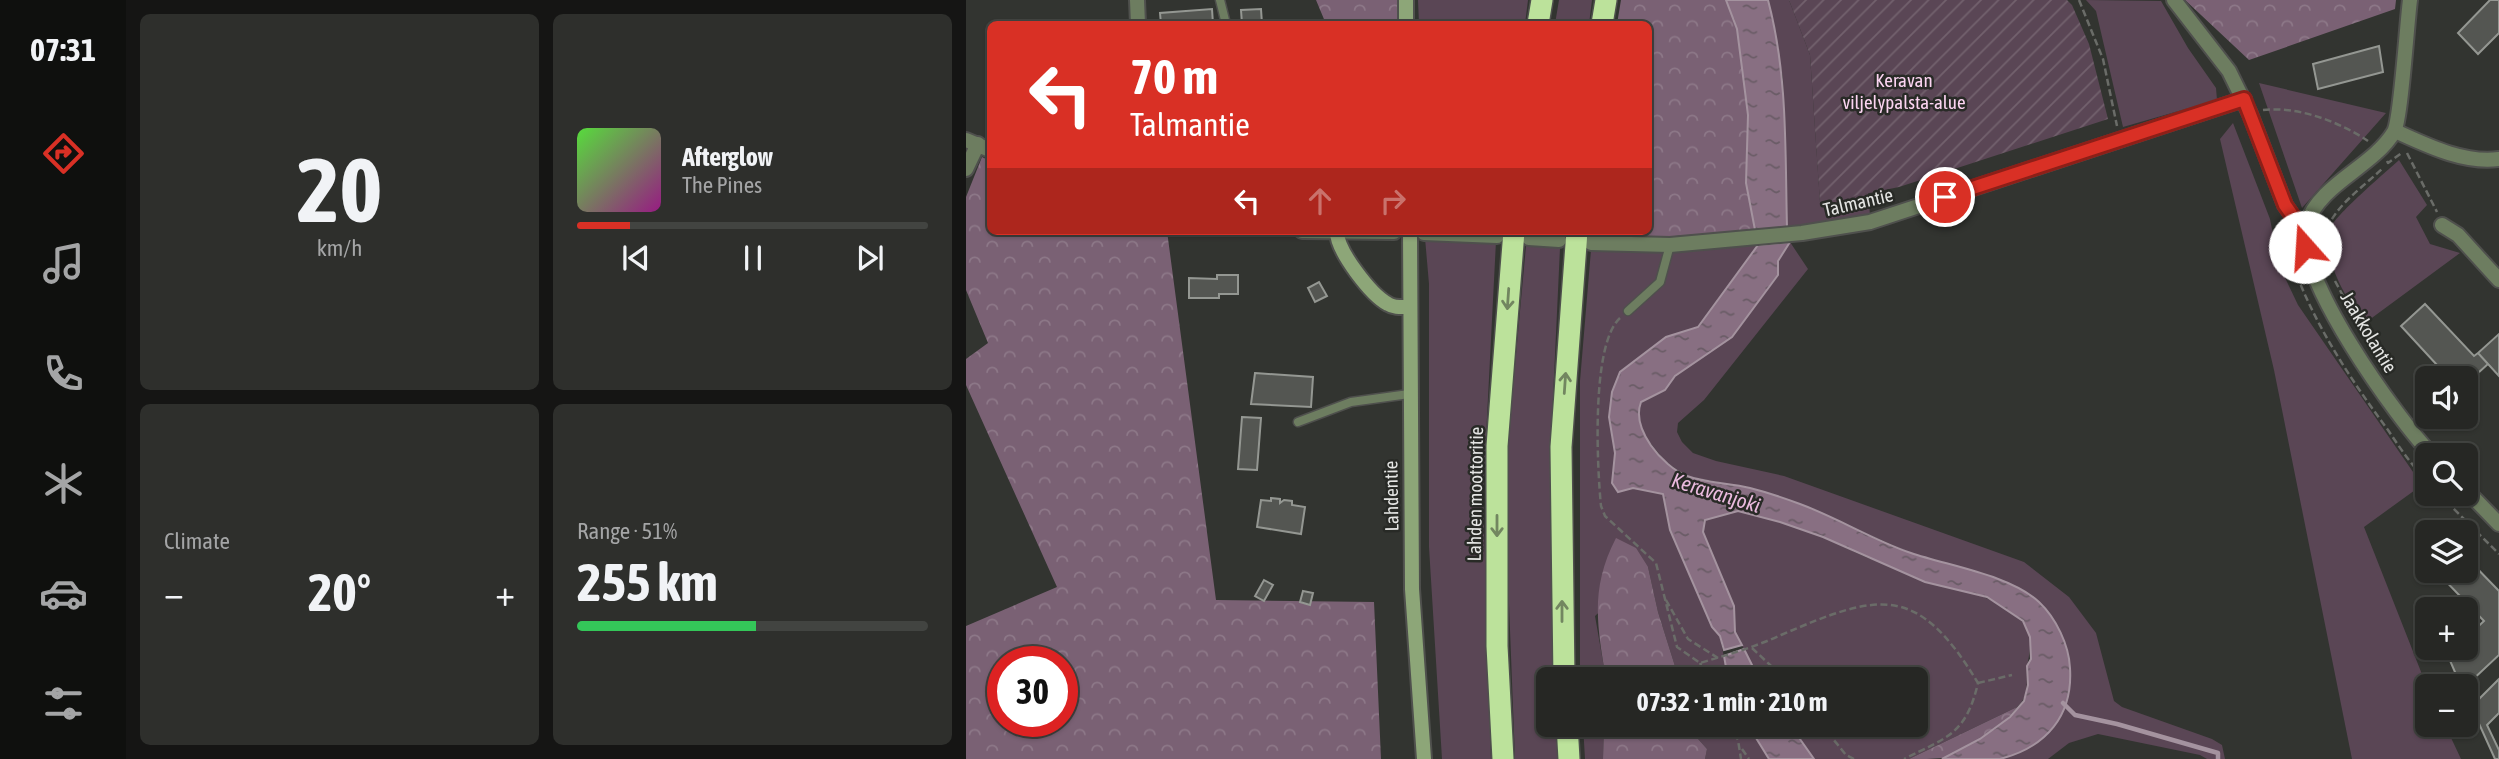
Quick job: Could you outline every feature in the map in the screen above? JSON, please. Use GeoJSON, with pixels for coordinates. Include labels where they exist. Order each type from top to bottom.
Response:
{"type":"FeatureCollection","features":[{"type":"Feature","properties":{"kind":"highway"},"geometry":{"type":"LineString","coordinates":[[1538,21],[1542,0]]}},
{"type":"Feature","properties":{"kind":"highway"},"geometry":{"type":"LineString","coordinates":[[1602,21],[1606,0]]}},
{"type":"Feature","properties":{"kind":"highway","name":"Lahden moottoritie"},"geometry":{"type":"LineString","coordinates":[[1503,759],[1497,646],[1497,446],[1513,235]]}},
{"type":"Feature","properties":{"kind":"highway"},"geometry":{"type":"LineString","coordinates":[[1564,667],[1561,447],[1576,238]]}},
{"type":"Feature","properties":{"kind":"highway"},"geometry":{"type":"LineString","coordinates":[[1568,737],[1569,759]]}},
{"type":"Feature","properties":{"kind":"main road"},"geometry":{"type":"LineString","coordinates":[[1406,0],[1406,21]]}},
{"type":"Feature","properties":{"kind":"main road"},"geometry":{"type":"LineString","coordinates":[[1344,235],[1339,248],[1374,293],[1388,305],[1410,306]]}},
{"type":"Feature","properties":{"kind":"main road","name":"Lahdentie"},"geometry":{"type":"LineString","coordinates":[[1417,235],[1410,306],[1409,394],[1412,589],[1423,759]]}},
{"type":"Feature","properties":{"kind":"street"},"geometry":{"type":"LineString","coordinates":[[1138,0],[1138,21]]}},
{"type":"Feature","properties":{"kind":"street"},"geometry":{"type":"LineString","coordinates":[[2174,0],[2229,71],[2244,99],[2285,205],[2294,218],[2306,226],[2316,208],[2338,183],[2378,150],[2395,131],[2410,0]]}},
{"type":"Feature","properties":{"kind":"street","name":"Talmantie"},"geometry":{"type":"LineString","coordinates":[[1513,235],[1670,244],[1802,233],[1870,222],[2244,99]]}},
{"type":"Feature","properties":{"kind":"street"},"geometry":{"type":"LineString","coordinates":[[2395,131],[2443,152],[2489,160],[2499,159]]}},
{"type":"Feature","properties":{"kind":"street"},"geometry":{"type":"LineString","coordinates":[[966,170],[978,145]]}},
{"type":"Feature","properties":{"kind":"street"},"geometry":{"type":"LineString","coordinates":[[2442,225],[2458,236],[2499,280]]}},
{"type":"Feature","properties":{"kind":"street","name":"Jaakkolantie"},"geometry":{"type":"LineString","coordinates":[[2306,226],[2305,247],[2315,279],[2386,397],[2422,443]]}},
{"type":"Feature","properties":{"kind":"street"},"geometry":{"type":"LineString","coordinates":[[2478,502],[2499,524]]}},
{"type":"Feature","properties":{"kind":"lane"},"geometry":{"type":"LineString","coordinates":[[1220,0],[1225,21]]}},
{"type":"Feature","properties":{"kind":"lane"},"geometry":{"type":"LineString","coordinates":[[1628,312],[1660,282],[1670,244]]}},
{"type":"Feature","properties":{"kind":"lane"},"geometry":{"type":"LineString","coordinates":[[1298,422],[1351,401],[1409,394]]}},
{"type":"Feature","properties":{"kind":"path"},"geometry":{"type":"LineString","coordinates":[[2079,0],[2103,59],[2120,139]]}},
{"type":"Feature","properties":{"kind":"path"},"geometry":{"type":"LineString","coordinates":[[2250,114],[2275,109],[2343,124],[2378,150],[2388,163]]}},
{"type":"Feature","properties":{"kind":"path"},"geometry":{"type":"LineString","coordinates":[[2323,257],[2323,236],[2330,218],[2388,163],[2406,150],[2442,225]]}},
{"type":"Feature","properties":{"kind":"path"},"geometry":{"type":"LineString","coordinates":[[2329,270],[2362,331]]}},
{"type":"Feature","properties":{"kind":"path"},"geometry":{"type":"LineString","coordinates":[[1628,312],[1617,320],[1603,348],[1600,369],[1601,506],[1612,523],[1656,564],[1677,647],[1702,667]]}},
{"type":"Feature","properties":{"kind":"path"},"geometry":{"type":"LineString","coordinates":[[2451,506],[2499,553]]}},
{"type":"Feature","properties":{"kind":"path"},"geometry":{"type":"LineString","coordinates":[[1665,598],[1688,639],[1718,658]]}},
{"type":"Feature","properties":{"kind":"path"},"geometry":{"type":"LineString","coordinates":[[1700,663],[1751,647],[1845,608],[1888,604],[1924,618],[1938,628],[1961,655],[1978,682],[1971,713],[1948,737],[1904,759]]}},
{"type":"Feature","properties":{"kind":"path"},"geometry":{"type":"LineString","coordinates":[[1751,647],[1773,667]]}},
{"type":"Feature","properties":{"kind":"path"},"geometry":{"type":"LineString","coordinates":[[1978,682],[2012,676]]}},
{"type":"Feature","properties":{"kind":"path"},"geometry":{"type":"LineString","coordinates":[[1736,737],[1749,759]]}},
{"type":"Feature","properties":{"kind":"path"},"geometry":{"type":"LineString","coordinates":[[1831,737],[1846,755],[1854,759]]}},
{"type":"Feature","properties":{"kind":"path"},"geometry":{"type":"LineString","coordinates":[[1740,746],[1741,759]]}},
{"type":"Feature","properties":{"kind":"green space"},"geometry":{"type":"Polygon","coordinates":[[[1316,0],[1397,0],[1398,21],[1325,21],[1316,0]]]}},
{"type":"Feature","properties":{"kind":"green space"},"geometry":{"type":"Polygon","coordinates":[[[1418,0],[1528,0],[1525,21],[1419,21],[1418,0]]]}},
{"type":"Feature","properties":{"kind":"green space"},"geometry":{"type":"Polygon","coordinates":[[[1559,0],[1592,0],[1589,21],[1556,21],[1559,0]]]}},
{"type":"Feature","properties":{"kind":"green space"},"geometry":{"type":"Polygon","coordinates":[[[1621,0],[1726,0],[1737,29],[1748,115],[1746,183],[1755,230],[1649,238],[1594,236],[1652,235],[1652,21],[1618,21],[1621,0]]]}},
{"type":"Feature","properties":{"kind":"green space"},"geometry":{"type":"Polygon","coordinates":[[[1768,0],[1789,0],[1810,55],[1820,202],[1868,193],[1870,215],[1787,228],[1783,78],[1768,0]]]}},
{"type":"Feature","properties":{"kind":"green space","name":"Keravan viljelypalsta-alue"},"geometry":{"type":"Polygon","coordinates":[[[1789,0],[2067,0],[2072,5],[2089,44],[2108,119],[1899,187],[1820,203],[1810,55],[1789,0]]]}},
{"type":"Feature","properties":{"kind":"green space"},"geometry":{"type":"Polygon","coordinates":[[[2086,0],[2161,1],[2188,48],[2216,88],[2217,100],[2123,127],[2096,11],[2086,0]]]}},
{"type":"Feature","properties":{"kind":"green space"},"geometry":{"type":"Polygon","coordinates":[[[2185,0],[2396,0],[2395,9],[2249,60],[2185,0]]]}},
{"type":"Feature","properties":{"kind":"green space"},"geometry":{"type":"Polygon","coordinates":[[[2259,83],[2386,113],[2302,208],[2259,83]]]}},
{"type":"Feature","properties":{"kind":"green space"},"geometry":{"type":"Polygon","coordinates":[[[2233,123],[2270,219],[2279,265],[2298,305],[2415,475],[2415,490],[2364,527],[2422,674],[2415,674],[2415,737],[2451,737],[2461,759],[2352,759],[2274,370],[2220,139],[2233,123]]]}},
{"type":"Feature","properties":{"kind":"green space"},"geometry":{"type":"Polygon","coordinates":[[[982,157],[987,160],[987,235],[1168,235],[1216,600],[1374,602],[1381,759],[966,759],[966,626],[1057,587],[966,385],[966,359],[988,343],[966,290],[966,197],[982,157]]]}},
{"type":"Feature","properties":{"kind":"green space"},"geometry":{"type":"Polygon","coordinates":[[[2399,160],[2427,205],[2416,217],[2430,244],[2460,253],[2365,323],[2337,279],[2332,266],[2328,240],[2330,229],[2350,205],[2399,160]]]}},
{"type":"Feature","properties":{"kind":"green space"},"geometry":{"type":"Polygon","coordinates":[[[1425,238],[1496,241],[1483,496],[1491,759],[1442,759],[1429,547],[1429,284],[1425,238]]]}},
{"type":"Feature","properties":{"kind":"green space"},"geometry":{"type":"Polygon","coordinates":[[[1790,242],[1808,269],[1704,400],[1678,423],[1677,432],[1682,442],[1693,453],[1716,461],[1784,476],[2024,562],[2069,597],[2096,633],[2114,701],[2122,707],[2212,739],[2222,745],[2225,759],[2207,759],[2200,755],[2098,734],[2069,743],[2048,759],[2000,759],[2036,742],[2039,602],[2002,582],[1911,553],[1801,505],[1750,488],[1686,476],[1665,461],[1639,424],[1637,412],[1641,402],[1664,390],[1675,376],[1732,337],[1778,276],[1778,261],[1790,242]]]}},
{"type":"Feature","properties":{"kind":"green space"},"geometry":{"type":"Polygon","coordinates":[[[1758,245],[1698,327],[1666,337],[1609,417],[1615,453],[1613,483],[1618,492],[1633,488],[1663,494],[1670,530],[1712,627],[1720,636],[1726,667],[1675,667],[1658,612],[1648,567],[1595,616],[1604,667],[1580,667],[1580,381],[1591,250],[1669,252],[1758,245]]]}},
{"type":"Feature","properties":{"kind":"green space"},"geometry":{"type":"Polygon","coordinates":[[[1526,246],[1560,248],[1550,462],[1556,667],[1536,667],[1536,737],[1557,737],[1558,759],[1515,759],[1507,452],[1526,246]]]}},
{"type":"Feature","properties":{"kind":"green space"},"geometry":{"type":"Polygon","coordinates":[[[1738,511],[1782,523],[1825,537],[1868,558],[1998,603],[2014,613],[2027,629],[2030,651],[2024,698],[2017,707],[1909,759],[1814,759],[1798,737],[1928,737],[1928,667],[1753,667],[1735,632],[1703,532],[1705,520],[1738,511]]]}},
{"type":"Feature","properties":{"kind":"green space"},"geometry":{"type":"Polygon","coordinates":[[[1616,538],[1636,548],[1648,567],[1658,612],[1675,667],[1604,667],[1598,607],[1602,574],[1616,538]]]}},
{"type":"Feature","properties":{"kind":"green space"},"geometry":{"type":"Polygon","coordinates":[[[2017,707],[1994,731],[1963,750],[1943,758],[1909,759],[2017,707]]]}},
{"type":"Feature","properties":{"kind":"green space"},"geometry":{"type":"Polygon","coordinates":[[[1584,737],[1604,737],[1603,759],[1585,759],[1584,737]]]}},
{"type":"Feature","properties":{"kind":"green space"},"geometry":{"type":"Polygon","coordinates":[[[1604,737],[1696,737],[1707,749],[1705,759],[1603,759],[1604,737]]]}},
{"type":"Feature","properties":{"kind":"green space"},"geometry":{"type":"Polygon","coordinates":[[[1696,737],[1755,737],[1769,759],[1705,759],[1707,749],[1696,737]]]}},
{"type":"Feature","properties":{"kind":"water"},"geometry":{"type":"Polygon","coordinates":[[[1726,0],[1768,0],[1782,85],[1787,228],[1755,230],[1746,183],[1748,115],[1737,29],[1726,0]]]}},
{"type":"Feature","properties":{"kind":"water","name":"Keravanjoki"},"geometry":{"type":"Polygon","coordinates":[[[1790,242],[1778,261],[1778,275],[1732,337],[1675,376],[1665,390],[1641,402],[1640,424],[1659,455],[1687,476],[1769,493],[1828,516],[1897,548],[1996,578],[2039,602],[2061,632],[2069,659],[2070,685],[2062,714],[2054,727],[2044,737],[2017,754],[2000,759],[1942,759],[1980,739],[2010,717],[2024,701],[2028,685],[2027,666],[2031,659],[2030,637],[2023,621],[1987,597],[1925,582],[1823,537],[1738,511],[1705,520],[1703,532],[1734,606],[1735,632],[1742,645],[1724,650],[1670,530],[1663,494],[1633,488],[1618,492],[1612,483],[1615,453],[1609,417],[1612,392],[1620,372],[1666,337],[1698,327],[1758,245],[1790,242]]]}},
{"type":"Feature","properties":{"kind":"water"},"geometry":{"type":"Polygon","coordinates":[[[1744,649],[1753,667],[1726,667],[1724,656],[1744,649]]]}},
{"type":"Feature","properties":{"kind":"water"},"geometry":{"type":"Polygon","coordinates":[[[1755,737],[1798,737],[1814,759],[1769,759],[1755,737]]]}},
{"type":"Feature","properties":{"kind":"building"},"geometry":{"type":"Polygon","coordinates":[[[2490,0],[2499,0],[2499,33],[2478,54],[2458,33],[2490,0]]]}},
{"type":"Feature","properties":{"kind":"building"},"geometry":{"type":"Polygon","coordinates":[[[1212,9],[1213,21],[1161,21],[1160,13],[1212,9]]]}},
{"type":"Feature","properties":{"kind":"building"},"geometry":{"type":"Polygon","coordinates":[[[1261,9],[1262,21],[1242,21],[1241,10],[1261,9]]]}},
{"type":"Feature","properties":{"kind":"building"},"geometry":{"type":"Polygon","coordinates":[[[2379,46],[2383,72],[2318,89],[2313,64],[2379,46]]]}},
{"type":"Feature","properties":{"kind":"building"},"geometry":{"type":"Polygon","coordinates":[[[1217,275],[1238,275],[1238,294],[1219,294],[1219,298],[1189,298],[1189,278],[1217,279],[1217,275]]]}},
{"type":"Feature","properties":{"kind":"building"},"geometry":{"type":"Polygon","coordinates":[[[1319,282],[1327,296],[1315,302],[1308,288],[1319,282]]]}},
{"type":"Feature","properties":{"kind":"building"},"geometry":{"type":"Polygon","coordinates":[[[2425,304],[2474,356],[2478,353],[2488,364],[2478,373],[2478,366],[2438,366],[2401,326],[2425,304]]]}},
{"type":"Feature","properties":{"kind":"building"},"geometry":{"type":"Polygon","coordinates":[[[2499,334],[2499,376],[2478,353],[2499,334]]]}},
{"type":"Feature","properties":{"kind":"building"},"geometry":{"type":"Polygon","coordinates":[[[1255,373],[1313,377],[1311,407],[1251,404],[1255,373]]]}},
{"type":"Feature","properties":{"kind":"building"},"geometry":{"type":"Polygon","coordinates":[[[1242,417],[1261,418],[1257,470],[1238,469],[1242,417]]]}},
{"type":"Feature","properties":{"kind":"building"},"geometry":{"type":"Polygon","coordinates":[[[1271,498],[1280,499],[1280,503],[1284,500],[1292,501],[1292,505],[1305,507],[1301,534],[1257,527],[1261,500],[1271,501],[1271,498]]]}},
{"type":"Feature","properties":{"kind":"building"},"geometry":{"type":"Polygon","coordinates":[[[2478,569],[2499,591],[2499,655],[2478,675],[2456,674],[2450,660],[2478,660],[2478,627],[2484,621],[2478,615],[2478,597],[2461,597],[2447,583],[2478,583],[2478,569]]]}},
{"type":"Feature","properties":{"kind":"building"},"geometry":{"type":"Polygon","coordinates":[[[1264,580],[1273,585],[1264,601],[1255,596],[1264,580]]]}},
{"type":"Feature","properties":{"kind":"building"},"geometry":{"type":"Polygon","coordinates":[[[1303,591],[1313,593],[1310,605],[1300,602],[1303,591]]]}},
{"type":"Feature","properties":{"kind":"building"},"geometry":{"type":"Polygon","coordinates":[[[2499,679],[2499,713],[2487,725],[2499,750],[2499,759],[2495,759],[2478,721],[2478,700],[2499,679]]]}},
{"type":"Feature","properties":{"kind":"waterway"},"geometry":{"type":"LineString","coordinates":[[2063,703],[2075,715],[2218,753],[2218,759]]}},
{"type":"Feature","properties":{"kind":"route"},"geometry":{"type":"LineString","coordinates":[[1945,197],[2244,99],[2285,205],[2294,218],[2306,226],[2305,247]]}}]}
